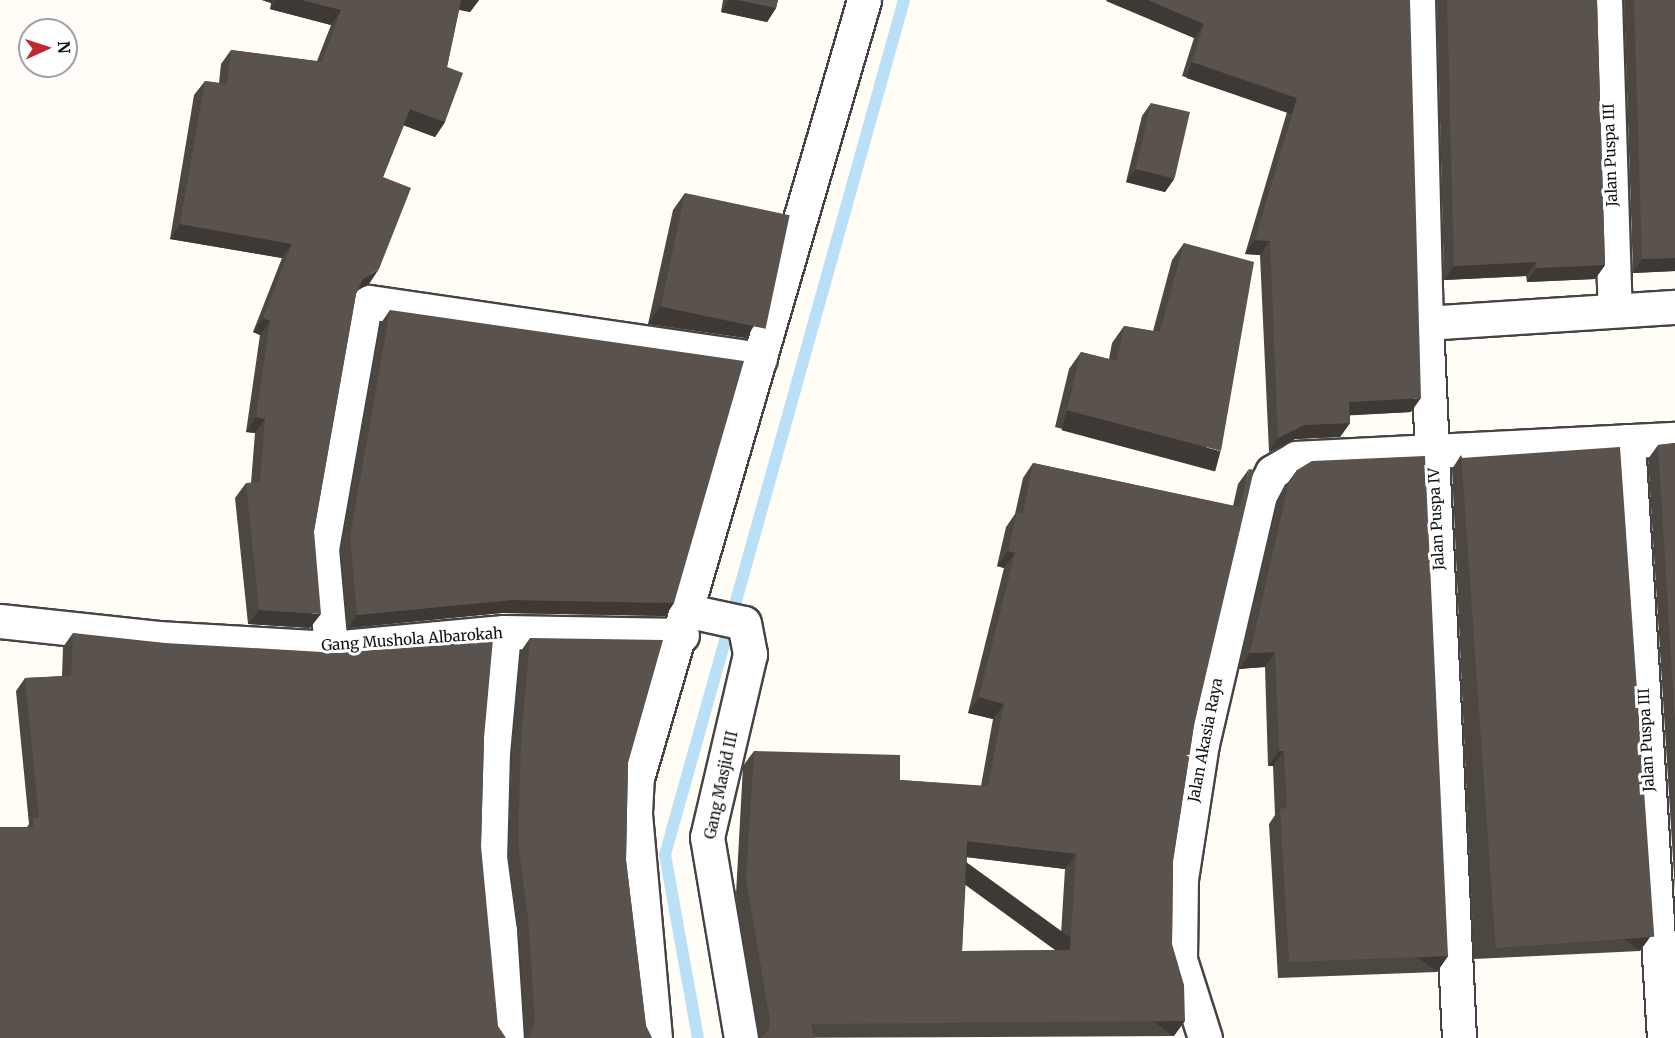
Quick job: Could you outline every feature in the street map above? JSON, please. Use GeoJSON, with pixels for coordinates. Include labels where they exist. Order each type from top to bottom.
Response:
{"type":"FeatureCollection","features":[{"type":"Feature","properties":{"kind":"street"},"geometry":{"type":"LineString","coordinates":[[655,1038],[642,865],[634,813],[637,778],[692,620],[760,359],[864,0]]}},
{"type":"Feature","properties":{"kind":"street","name":"Jalan Puspa IV"},"geometry":{"type":"LineString","coordinates":[[1418,0],[1426,322],[1459,1038]]}},
{"type":"Feature","properties":{"kind":"street","name":"Jalan Puspa III"},"geometry":{"type":"LineString","coordinates":[[1605,0],[1615,310]]}},
{"type":"Feature","properties":{"kind":"street"},"geometry":{"type":"LineString","coordinates":[[331,648],[322,549],[364,312],[369,302],[760,359]]}},
{"type":"Feature","properties":{"kind":"street"},"geometry":{"type":"LineString","coordinates":[[1426,322],[1675,307]]}},
{"type":"Feature","properties":{"kind":"street"},"geometry":{"type":"LineString","coordinates":[[1433,451],[1675,439]]}},
{"type":"Feature","properties":{"kind":"street","name":"Jalan Puspa III"},"geometry":{"type":"LineString","coordinates":[[1628,441],[1664,1038]]}},
{"type":"Feature","properties":{"kind":"street","name":"Jalan Akasia Raya"},"geometry":{"type":"LineString","coordinates":[[1205,1038],[1180,958],[1181,879],[1202,744],[1260,495],[1272,472],[1296,458],[1433,451]]}},
{"type":"Feature","properties":{"kind":"street","name":"Gang Masjid III"},"geometry":{"type":"LineString","coordinates":[[692,620],[744,623],[750,654],[707,837],[741,1038]]}},
{"type":"Feature","properties":{"kind":"street","name":"Gang Mushola Albarokah"},"geometry":{"type":"LineString","coordinates":[[0,621],[158,639],[331,648],[504,632],[692,620]]}},
{"type":"Feature","properties":{"kind":"street"},"geometry":{"type":"LineString","coordinates":[[504,632],[493,752],[490,858],[500,931],[507,1038]]}},
{"type":"Feature","properties":{"kind":"building"},"geometry":{"type":"Polygon","coordinates":[[[302,0],[461,0],[447,67],[463,73],[445,122],[410,109],[383,177],[411,188],[379,269],[363,279],[356,294],[314,531],[321,614],[259,610],[246,483],[260,482],[265,419],[256,417],[270,321],[263,318],[292,244],[180,224],[205,81],[227,84],[231,50],[322,62],[341,10],[302,0]]]}},
{"type":"Feature","properties":{"kind":"building"},"geometry":{"type":"Polygon","coordinates":[[[737,0],[778,0],[776,8],[737,0]]]}},
{"type":"Feature","properties":{"kind":"building"},"geometry":{"type":"Polygon","coordinates":[[[1148,0],[1410,0],[1421,398],[1349,402],[1350,423],[1304,425],[1278,438],[1270,241],[1255,240],[1297,98],[1192,62],[1204,24],[1148,0]]]}},
{"type":"Feature","properties":{"kind":"building"},"geometry":{"type":"Polygon","coordinates":[[[1447,0],[1597,0],[1605,265],[1536,268],[1536,262],[1454,266],[1447,0]]]}},
{"type":"Feature","properties":{"kind":"building"},"geometry":{"type":"Polygon","coordinates":[[[1634,0],[1675,0],[1675,258],[1642,259],[1634,0]]]}},
{"type":"Feature","properties":{"kind":"building"},"geometry":{"type":"Polygon","coordinates":[[[1151,103],[1190,112],[1175,178],[1136,169],[1151,103]]]}},
{"type":"Feature","properties":{"kind":"building"},"geometry":{"type":"Polygon","coordinates":[[[685,193],[790,215],[766,329],[661,306],[685,193]]]}},
{"type":"Feature","properties":{"kind":"building"},"geometry":{"type":"Polygon","coordinates":[[[1184,243],[1254,262],[1221,451],[1067,410],[1081,352],[1117,361],[1124,326],[1160,332],[1184,243]]]}},
{"type":"Feature","properties":{"kind":"building"},"geometry":{"type":"Polygon","coordinates":[[[390,310],[744,361],[674,603],[512,600],[357,615],[350,537],[390,310]]]}},
{"type":"Feature","properties":{"kind":"building"},"geometry":{"type":"Polygon","coordinates":[[[1675,443],[1675,723],[1658,445],[1675,443]]]}},
{"type":"Feature","properties":{"kind":"building"},"geometry":{"type":"Polygon","coordinates":[[[1620,447],[1654,937],[1496,948],[1461,458],[1620,447]]]}},
{"type":"Feature","properties":{"kind":"building"},"geometry":{"type":"Polygon","coordinates":[[[1425,456],[1448,956],[1289,962],[1280,809],[1287,808],[1284,751],[1279,751],[1275,652],[1250,653],[1288,486],[1297,470],[1312,461],[1425,456]]]}},
{"type":"Feature","properties":{"kind":"building"},"geometry":{"type":"Polygon","coordinates":[[[1033,463],[1240,507],[1249,469],[1254,470],[1194,725],[1173,861],[1172,944],[1184,985],[1185,1021],[811,1024],[814,1038],[760,1038],[769,1030],[770,1020],[746,879],[754,751],[900,755],[900,780],[988,786],[1004,704],[979,697],[1015,553],[1008,551],[1017,512],[1023,514],[1033,463]],[[967,841],[962,951],[1070,950],[1076,854],[967,841]]]}},
{"type":"Feature","properties":{"kind":"building"},"geometry":{"type":"Polygon","coordinates":[[[73,633],[165,643],[339,653],[493,639],[484,738],[481,846],[498,1026],[506,1038],[0,1038],[0,827],[33,827],[33,818],[39,818],[25,678],[71,676],[73,633]]]}},
{"type":"Feature","properties":{"kind":"building"},"geometry":{"type":"Polygon","coordinates":[[[530,638],[663,640],[628,763],[626,860],[646,1026],[652,1038],[528,1038],[535,1023],[528,916],[518,843],[521,740],[530,638]]]}},
{"type":"Feature","properties":{"kind":"waterway"},"geometry":{"type":"LineString","coordinates":[[698,1038],[665,855],[904,0]]}}]}
